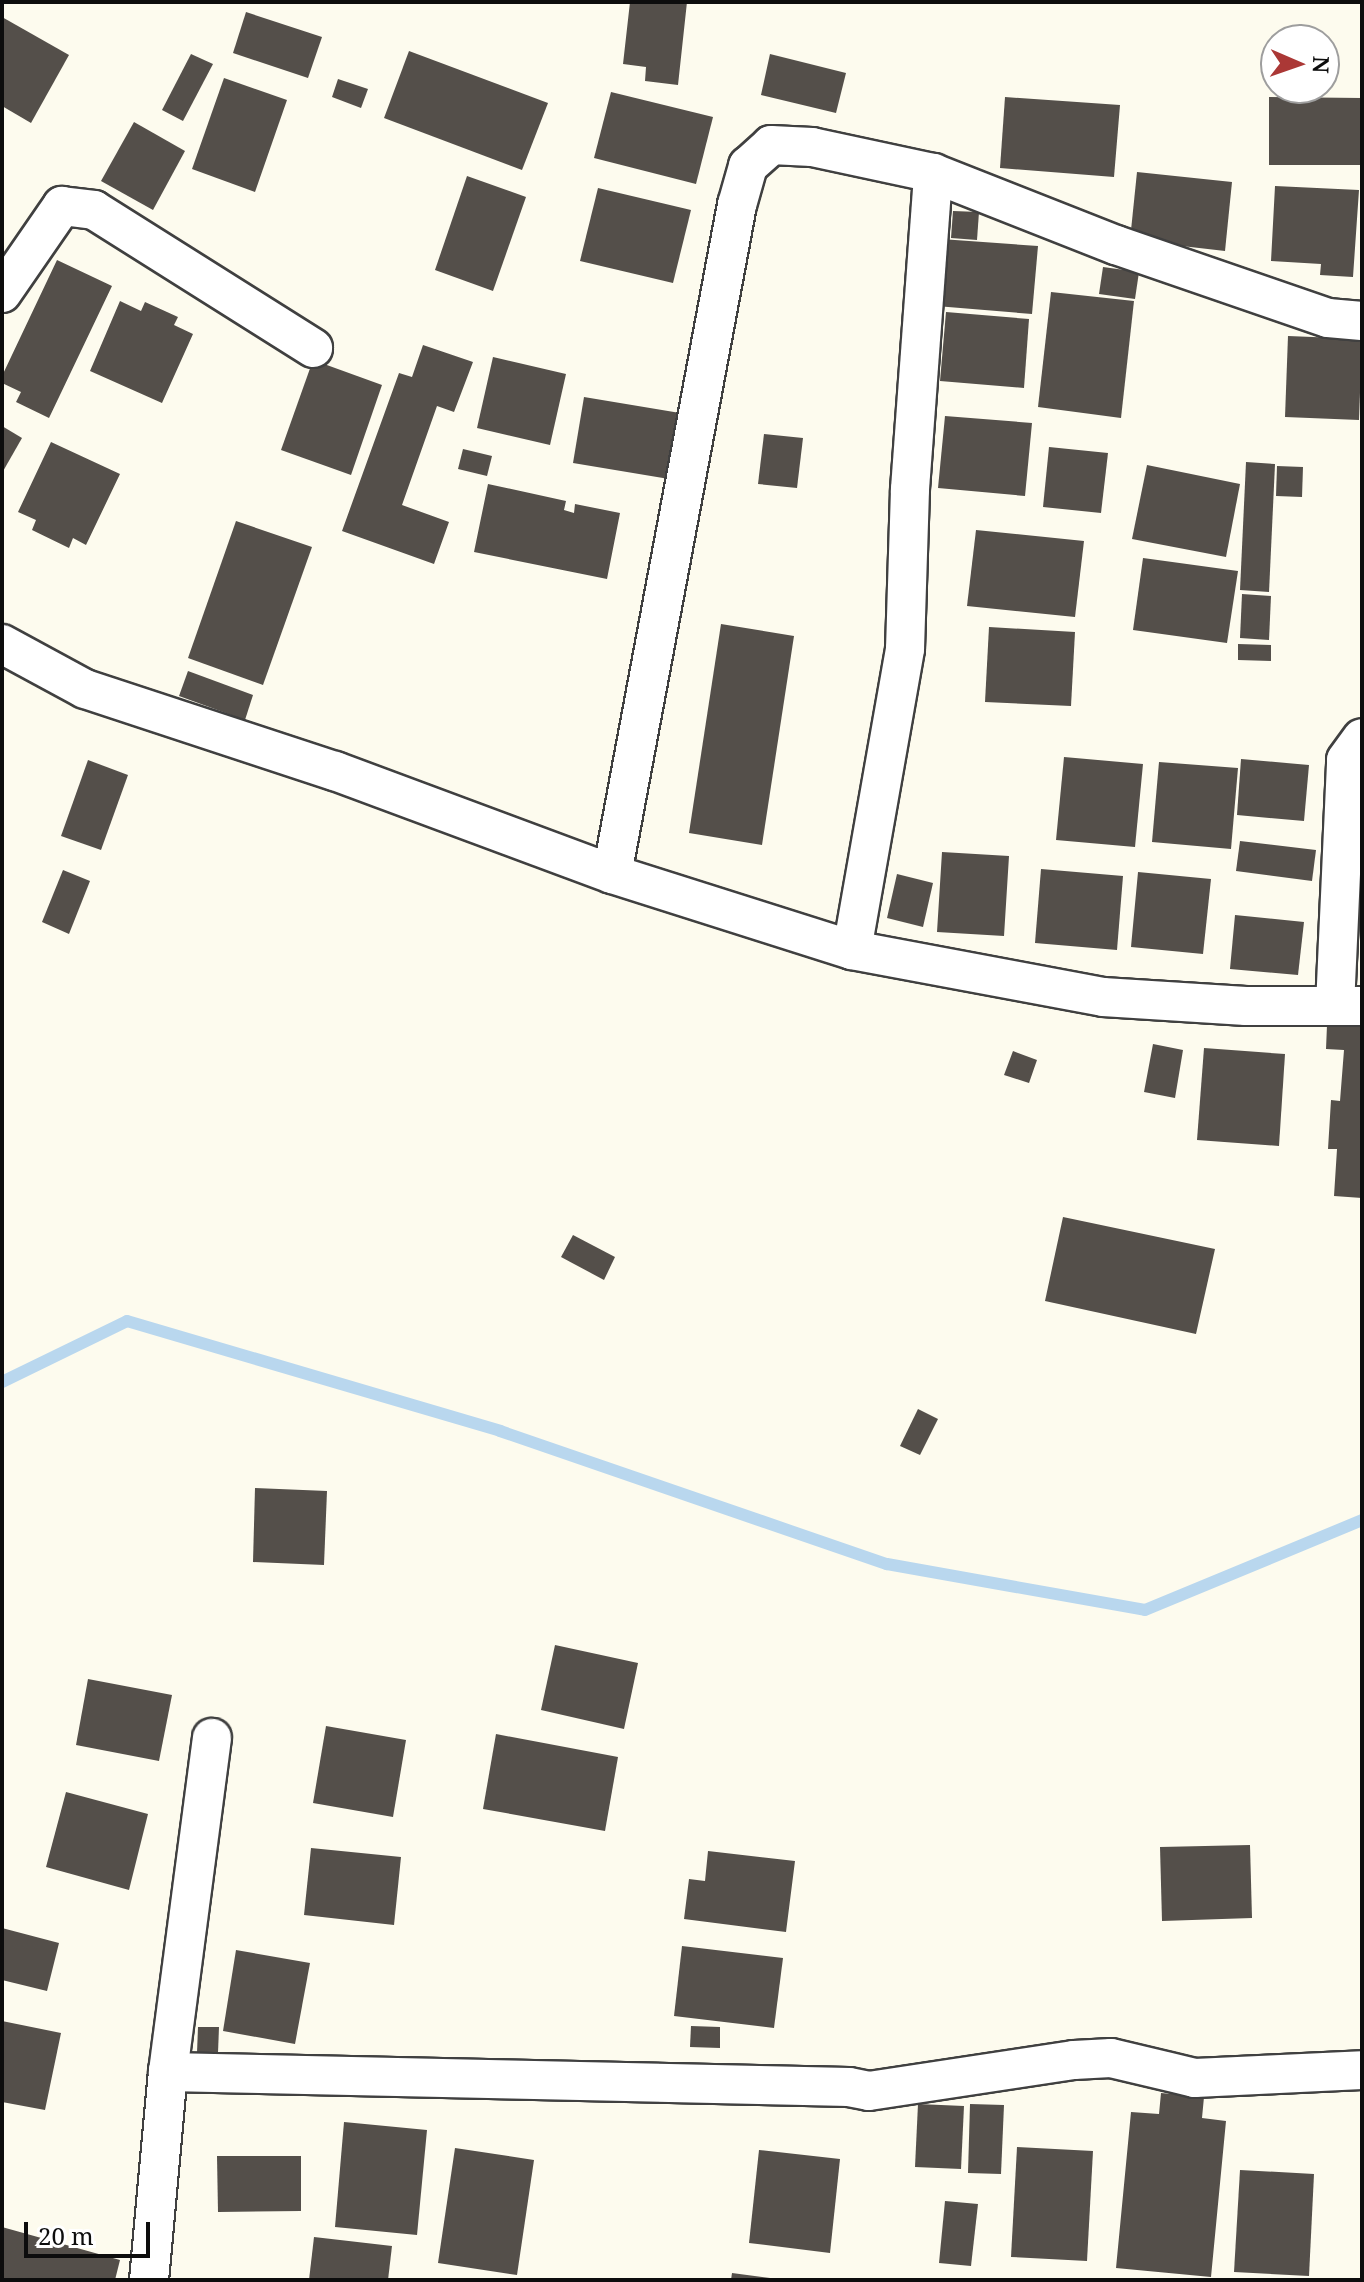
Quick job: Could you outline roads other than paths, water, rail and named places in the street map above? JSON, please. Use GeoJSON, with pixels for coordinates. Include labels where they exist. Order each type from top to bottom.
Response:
{"type":"FeatureCollection","features":[{"type":"Feature","properties":{"kind":"street"},"geometry":{"type":"LineString","coordinates":[[612,874],[734,221],[748,166],[771,145],[812,147],[933,173],[1131,251],[1328,318],[1362,321]]}},
{"type":"Feature","properties":{"kind":"street"},"geometry":{"type":"LineString","coordinates":[[852,950],[905,649],[910,489],[933,173]]}},
{"type":"Feature","properties":{"kind":"street"},"geometry":{"type":"LineString","coordinates":[[2,293],[62,206],[94,210],[313,348]]}},
{"type":"Feature","properties":{"kind":"street"},"geometry":{"type":"LineString","coordinates":[[2,644],[85,689],[335,771],[612,874],[852,950],[1103,997],[1246,1006],[1348,1006],[1346,760],[1362,738]]}},
{"type":"Feature","properties":{"kind":"street"},"geometry":{"type":"LineString","coordinates":[[149,2280],[168,2072],[212,1738]]}},
{"type":"Feature","properties":{"kind":"street"},"geometry":{"type":"LineString","coordinates":[[168,2072],[849,2087],[869,2091],[1074,2060],[1111,2058],[1195,2078],[1362,2070]]}},
{"type":"Feature","properties":{"kind":"waterway"},"geometry":{"type":"LineString","coordinates":[[2,1382],[127,1321],[500,1431],[887,1564],[1145,1610],[1362,1520]]}}]}
